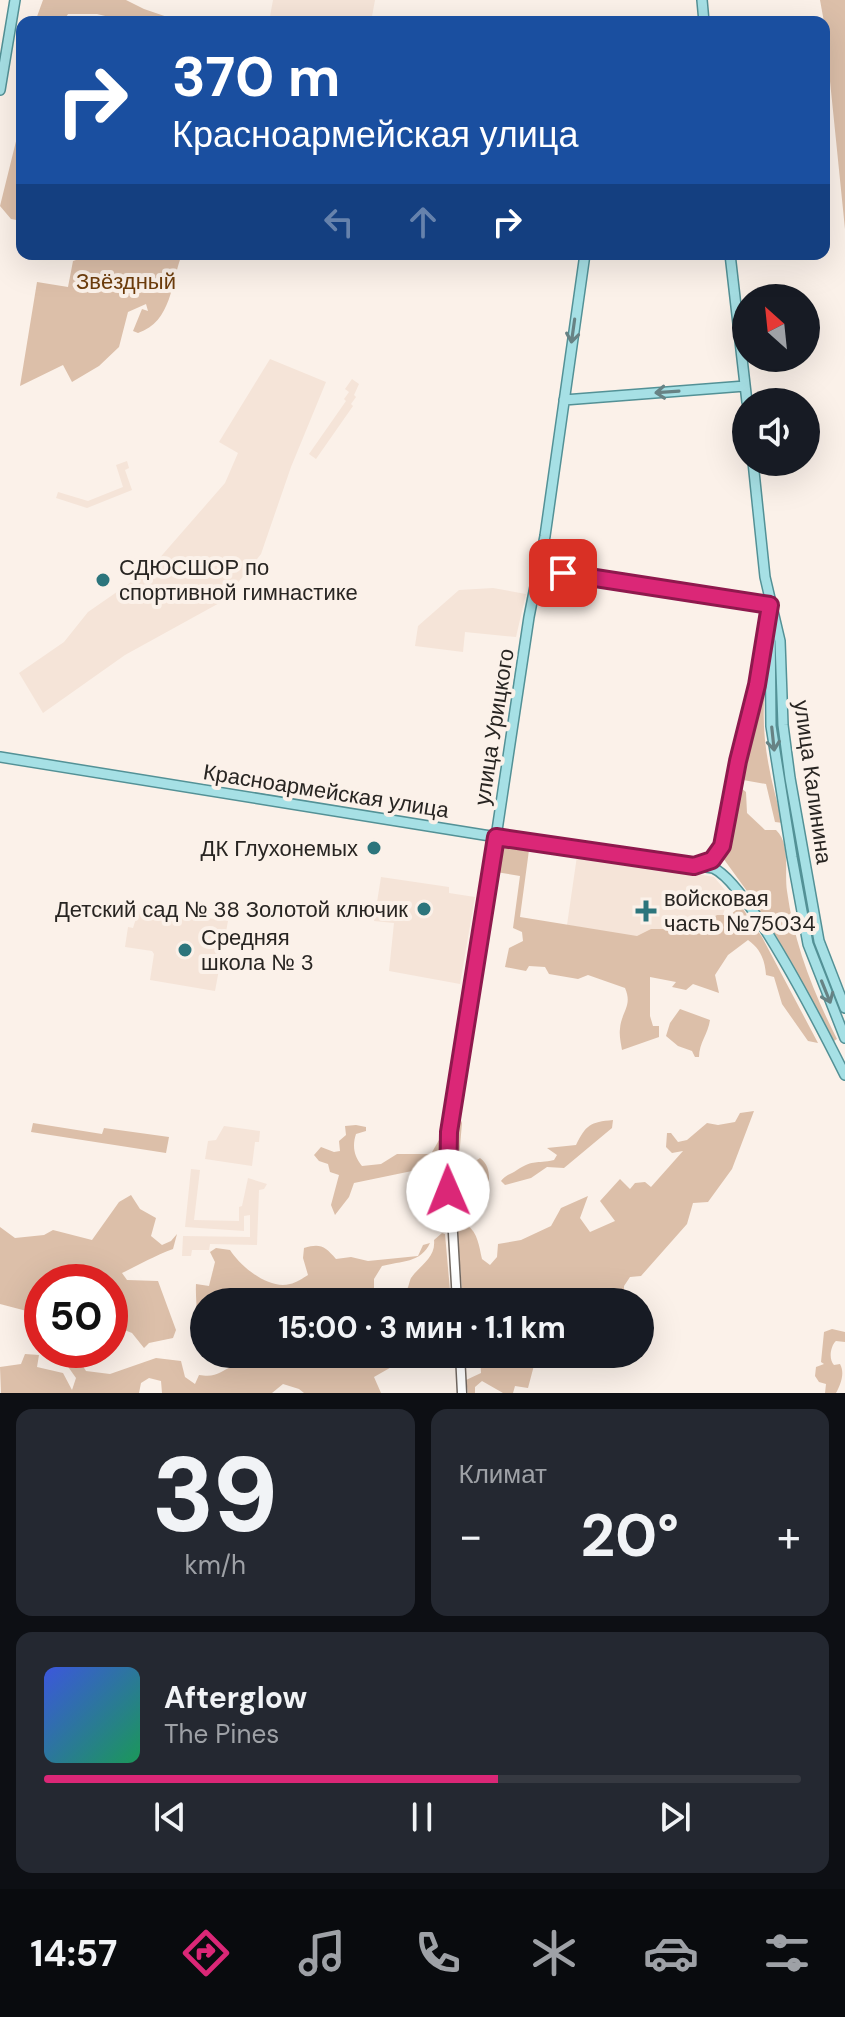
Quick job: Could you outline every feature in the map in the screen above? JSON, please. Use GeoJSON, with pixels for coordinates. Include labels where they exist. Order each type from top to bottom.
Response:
{"type":"FeatureCollection","features":[{"type":"Feature","properties":{"kind":"main road"},"geometry":{"type":"LineString","coordinates":[[0,90],[15,0]]}},
{"type":"Feature","properties":{"kind":"main road","name":"улица Урицкого"},"geometry":{"type":"LineString","coordinates":[[456,1288],[448,1191],[448,1140],[539,569],[584,260]]}},
{"type":"Feature","properties":{"kind":"main road"},"geometry":{"type":"LineString","coordinates":[[564,400],[745,386],[731,260]]}},
{"type":"Feature","properties":{"kind":"main road","name":"улица Калинина"},"geometry":{"type":"LineString","coordinates":[[755,476],[770,605],[771,726],[778,780],[808,944],[845,1038]]}},
{"type":"Feature","properties":{"kind":"main road"},"geometry":{"type":"LineString","coordinates":[[539,569],[770,605],[757,685],[738,761],[722,846],[712,860],[694,866]]}},
{"type":"Feature","properties":{"kind":"main road","name":"улица Калинина"},"geometry":{"type":"LineString","coordinates":[[770,605],[781,646],[786,757],[817,931],[845,1008]]}},
{"type":"Feature","properties":{"kind":"main road","name":"Красноармейская улица"},"geometry":{"type":"LineString","coordinates":[[0,757],[718,870],[743,895],[845,1075]]}},
{"type":"Feature","properties":{"kind":"main road"},"geometry":{"type":"LineString","coordinates":[[461,1368],[462,1393]]}},
{"type":"Feature","properties":{"kind":"shaded area"},"geometry":{"type":"Polygon","coordinates":[[[273,0],[375,0],[372,16],[270,16],[273,0]]]}},
{"type":"Feature","properties":{"kind":"shaded area"},"geometry":{"type":"Polygon","coordinates":[[[270,359],[326,382],[291,467],[261,554],[223,601],[125,655],[43,713],[19,673],[64,642],[88,612],[150,569],[225,483],[238,453],[219,442],[270,359]]]}},
{"type":"Feature","properties":{"kind":"shaded area"},"geometry":{"type":"Polygon","coordinates":[[[352,379],[359,384],[351,404],[353,406],[316,459],[309,454],[346,401],[344,399],[349,392],[345,389],[352,379]]]}},
{"type":"Feature","properties":{"kind":"shaded area"},"geometry":{"type":"Polygon","coordinates":[[[127,461],[129,468],[125,470],[132,490],[87,508],[56,498],[58,492],[88,501],[123,487],[116,465],[127,461]]]}},
{"type":"Feature","properties":{"kind":"shaded area"},"geometry":{"type":"Polygon","coordinates":[[[493,588],[526,594],[516,637],[465,632],[463,652],[415,646],[418,626],[459,590],[493,588]]]}},
{"type":"Feature","properties":{"kind":"shaded area","name":"войсковая часть №75034"},"geometry":{"type":"Polygon","coordinates":[[[577,856],[607,858],[714,877],[730,896],[715,935],[638,937],[567,925],[577,856]]]}},
{"type":"Feature","properties":{"kind":"shaded area"},"geometry":{"type":"Polygon","coordinates":[[[381,877],[449,887],[449,893],[475,897],[460,984],[389,971],[394,923],[374,921],[381,877]]]}},
{"type":"Feature","properties":{"kind":"shaded area","name":"Средняя школа № 3"},"geometry":{"type":"Polygon","coordinates":[[[139,909],[179,913],[179,917],[190,919],[201,917],[228,921],[215,991],[150,980],[152,951],[125,947],[128,927],[133,928],[139,909]]]}},
{"type":"Feature","properties":{"kind":"shaded area"},"geometry":{"type":"Polygon","coordinates":[[[224,1126],[260,1131],[259,1142],[255,1142],[252,1166],[205,1159],[208,1141],[216,1140],[224,1126]]]}},
{"type":"Feature","properties":{"kind":"shaded area"},"geometry":{"type":"Polygon","coordinates":[[[191,1169],[200,1170],[194,1220],[239,1221],[239,1207],[242,1206],[248,1178],[267,1184],[259,1190],[257,1245],[210,1244],[209,1250],[192,1250],[191,1256],[182,1256],[183,1236],[250,1237],[250,1215],[244,1216],[244,1231],[185,1227],[191,1169]]]}},
{"type":"Feature","properties":{"kind":"green space"},"geometry":{"type":"Polygon","coordinates":[[[43,0],[126,0],[164,16],[68,14],[37,16],[43,0]]]}},
{"type":"Feature","properties":{"kind":"green space"},"geometry":{"type":"Polygon","coordinates":[[[820,0],[845,0],[845,229],[830,81],[830,16],[823,16],[820,0]]]}},
{"type":"Feature","properties":{"kind":"green space"},"geometry":{"type":"Polygon","coordinates":[[[16,141],[16,220],[11,219],[0,206],[16,141]]]}},
{"type":"Feature","properties":{"kind":"green space","name":"Звёздный"},"geometry":{"type":"Polygon","coordinates":[[[180,260],[164,311],[149,328],[138,333],[133,331],[142,309],[148,311],[146,304],[128,312],[119,347],[99,366],[72,382],[63,365],[20,386],[37,282],[68,287],[73,261],[180,260]]]}},
{"type":"Feature","properties":{"kind":"green space"},"geometry":{"type":"Polygon","coordinates":[[[762,687],[765,689],[767,757],[783,823],[775,822],[766,784],[743,780],[745,749],[762,687]]]}},
{"type":"Feature","properties":{"kind":"green space"},"geometry":{"type":"Polygon","coordinates":[[[741,788],[746,792],[747,813],[765,830],[776,830],[784,843],[787,891],[794,929],[812,985],[837,1039],[834,1041],[752,898],[723,858],[737,793],[741,788]]]}},
{"type":"Feature","properties":{"kind":"green space"},"geometry":{"type":"Polygon","coordinates":[[[504,846],[529,850],[520,917],[637,936],[651,929],[696,929],[717,915],[730,915],[741,906],[762,937],[818,1043],[808,1041],[782,1004],[774,977],[766,975],[762,956],[748,940],[728,955],[715,975],[719,993],[693,984],[686,990],[672,987],[676,982],[650,977],[650,1016],[653,1026],[659,1026],[659,1037],[622,1050],[620,1029],[628,1000],[625,988],[588,975],[578,979],[549,974],[545,967],[529,966],[526,971],[505,967],[509,948],[523,941],[522,932],[513,928],[520,876],[496,872],[504,846]]]}},
{"type":"Feature","properties":{"kind":"green space"},"geometry":{"type":"Polygon","coordinates":[[[680,1009],[710,1020],[699,1057],[666,1036],[670,1023],[680,1009]]]}},
{"type":"Feature","properties":{"kind":"green space"},"geometry":{"type":"Polygon","coordinates":[[[457,1110],[462,1123],[459,1158],[463,1164],[471,1164],[480,1158],[484,1162],[489,1178],[486,1202],[458,1192],[455,1184],[452,1151],[459,1122],[457,1110]]]}},
{"type":"Feature","properties":{"kind":"green space"},"geometry":{"type":"Polygon","coordinates":[[[754,1111],[732,1169],[708,1202],[693,1203],[687,1224],[641,1276],[630,1277],[624,1288],[462,1288],[455,1204],[463,1205],[467,1225],[476,1236],[482,1259],[490,1265],[497,1257],[498,1244],[521,1240],[551,1226],[561,1208],[588,1196],[580,1218],[590,1232],[615,1221],[600,1201],[620,1179],[630,1189],[635,1183],[645,1182],[651,1187],[683,1151],[672,1153],[666,1147],[667,1133],[671,1133],[678,1142],[687,1140],[707,1123],[735,1122],[740,1113],[754,1111]]]}},
{"type":"Feature","properties":{"kind":"green space"},"geometry":{"type":"Polygon","coordinates":[[[613,1120],[612,1128],[564,1168],[547,1167],[531,1178],[505,1185],[501,1181],[528,1164],[554,1160],[557,1155],[547,1148],[576,1145],[590,1126],[613,1120]]]}},
{"type":"Feature","properties":{"kind":"green space"},"geometry":{"type":"Polygon","coordinates":[[[33,1123],[102,1134],[104,1128],[169,1137],[166,1153],[31,1132],[33,1123]]]}},
{"type":"Feature","properties":{"kind":"green space"},"geometry":{"type":"Polygon","coordinates":[[[345,1126],[366,1127],[366,1131],[356,1134],[354,1143],[362,1166],[381,1164],[397,1154],[431,1154],[439,1140],[444,1160],[438,1176],[422,1178],[412,1171],[354,1183],[349,1197],[335,1215],[331,1205],[339,1175],[330,1172],[328,1164],[314,1155],[321,1147],[340,1151],[339,1141],[346,1135],[345,1126]]]}},
{"type":"Feature","properties":{"kind":"green space"},"geometry":{"type":"Polygon","coordinates":[[[131,1195],[140,1209],[156,1218],[151,1236],[162,1245],[177,1234],[173,1249],[128,1270],[128,1264],[24,1264],[24,1310],[0,1304],[0,1227],[15,1238],[44,1235],[53,1230],[92,1240],[119,1202],[131,1195]]]}},
{"type":"Feature","properties":{"kind":"green space"},"geometry":{"type":"Polygon","coordinates":[[[445,1234],[450,1288],[407,1288],[411,1278],[433,1252],[434,1240],[445,1234]]]}},
{"type":"Feature","properties":{"kind":"green space"},"geometry":{"type":"Polygon","coordinates":[[[430,1243],[426,1250],[416,1258],[382,1266],[374,1279],[374,1288],[196,1288],[196,1284],[209,1286],[215,1262],[210,1252],[216,1248],[230,1250],[256,1276],[282,1285],[295,1283],[308,1275],[303,1258],[304,1248],[318,1246],[325,1248],[336,1259],[351,1257],[368,1261],[418,1256],[423,1245],[430,1243]]]}},
{"type":"Feature","properties":{"kind":"green space"},"geometry":{"type":"Polygon","coordinates":[[[128,1280],[158,1281],[176,1330],[173,1338],[149,1343],[144,1348],[128,1331],[128,1280]]]}},
{"type":"Feature","properties":{"kind":"green space"},"geometry":{"type":"Polygon","coordinates":[[[832,1329],[845,1332],[845,1342],[836,1341],[831,1352],[832,1362],[834,1365],[840,1364],[842,1375],[836,1393],[825,1393],[826,1384],[819,1382],[815,1376],[816,1367],[824,1364],[821,1362],[824,1332],[832,1329]]]}},
{"type":"Feature","properties":{"kind":"green space"},"geometry":{"type":"Polygon","coordinates":[[[24,1356],[24,1368],[63,1373],[72,1390],[76,1378],[69,1368],[110,1374],[156,1358],[181,1361],[185,1377],[195,1384],[199,1375],[214,1375],[230,1368],[390,1368],[374,1377],[381,1393],[304,1393],[283,1384],[272,1393],[162,1393],[161,1381],[149,1378],[141,1383],[139,1393],[1,1393],[0,1367],[21,1364],[24,1356]]]}},
{"type":"Feature","properties":{"kind":"green space"},"geometry":{"type":"Polygon","coordinates":[[[481,1368],[533,1368],[528,1388],[515,1386],[513,1393],[503,1393],[482,1381],[475,1387],[475,1393],[468,1393],[466,1380],[481,1373],[481,1368]]]}},
{"type":"Feature","properties":{"kind":"place","name":"СДЮСШОР по спортивной гимнастике"},"geometry":{"type":"Point","coordinates":[103,580]}},
{"type":"Feature","properties":{"kind":"place","name":"ДК Глухонемых"},"geometry":{"type":"Point","coordinates":[374,848]}},
{"type":"Feature","properties":{"kind":"place","name":"Детский сад № 38 Золотой ключик"},"geometry":{"type":"Point","coordinates":[424,909]}},
{"type":"Feature","properties":{"kind":"place","name":"войсковая часть №75034"},"geometry":{"type":"Point","coordinates":[646,911]}},
{"type":"Feature","properties":{"kind":"place","name":"Средняя школа № 3"},"geometry":{"type":"Point","coordinates":[185,950]}},
{"type":"Feature","properties":{"kind":"route"},"geometry":{"type":"LineString","coordinates":[[448,1191],[449,1132],[496,837],[694,866],[712,860],[720,852],[725,838],[738,761],[757,685],[770,605],[563,573]]}}]}
